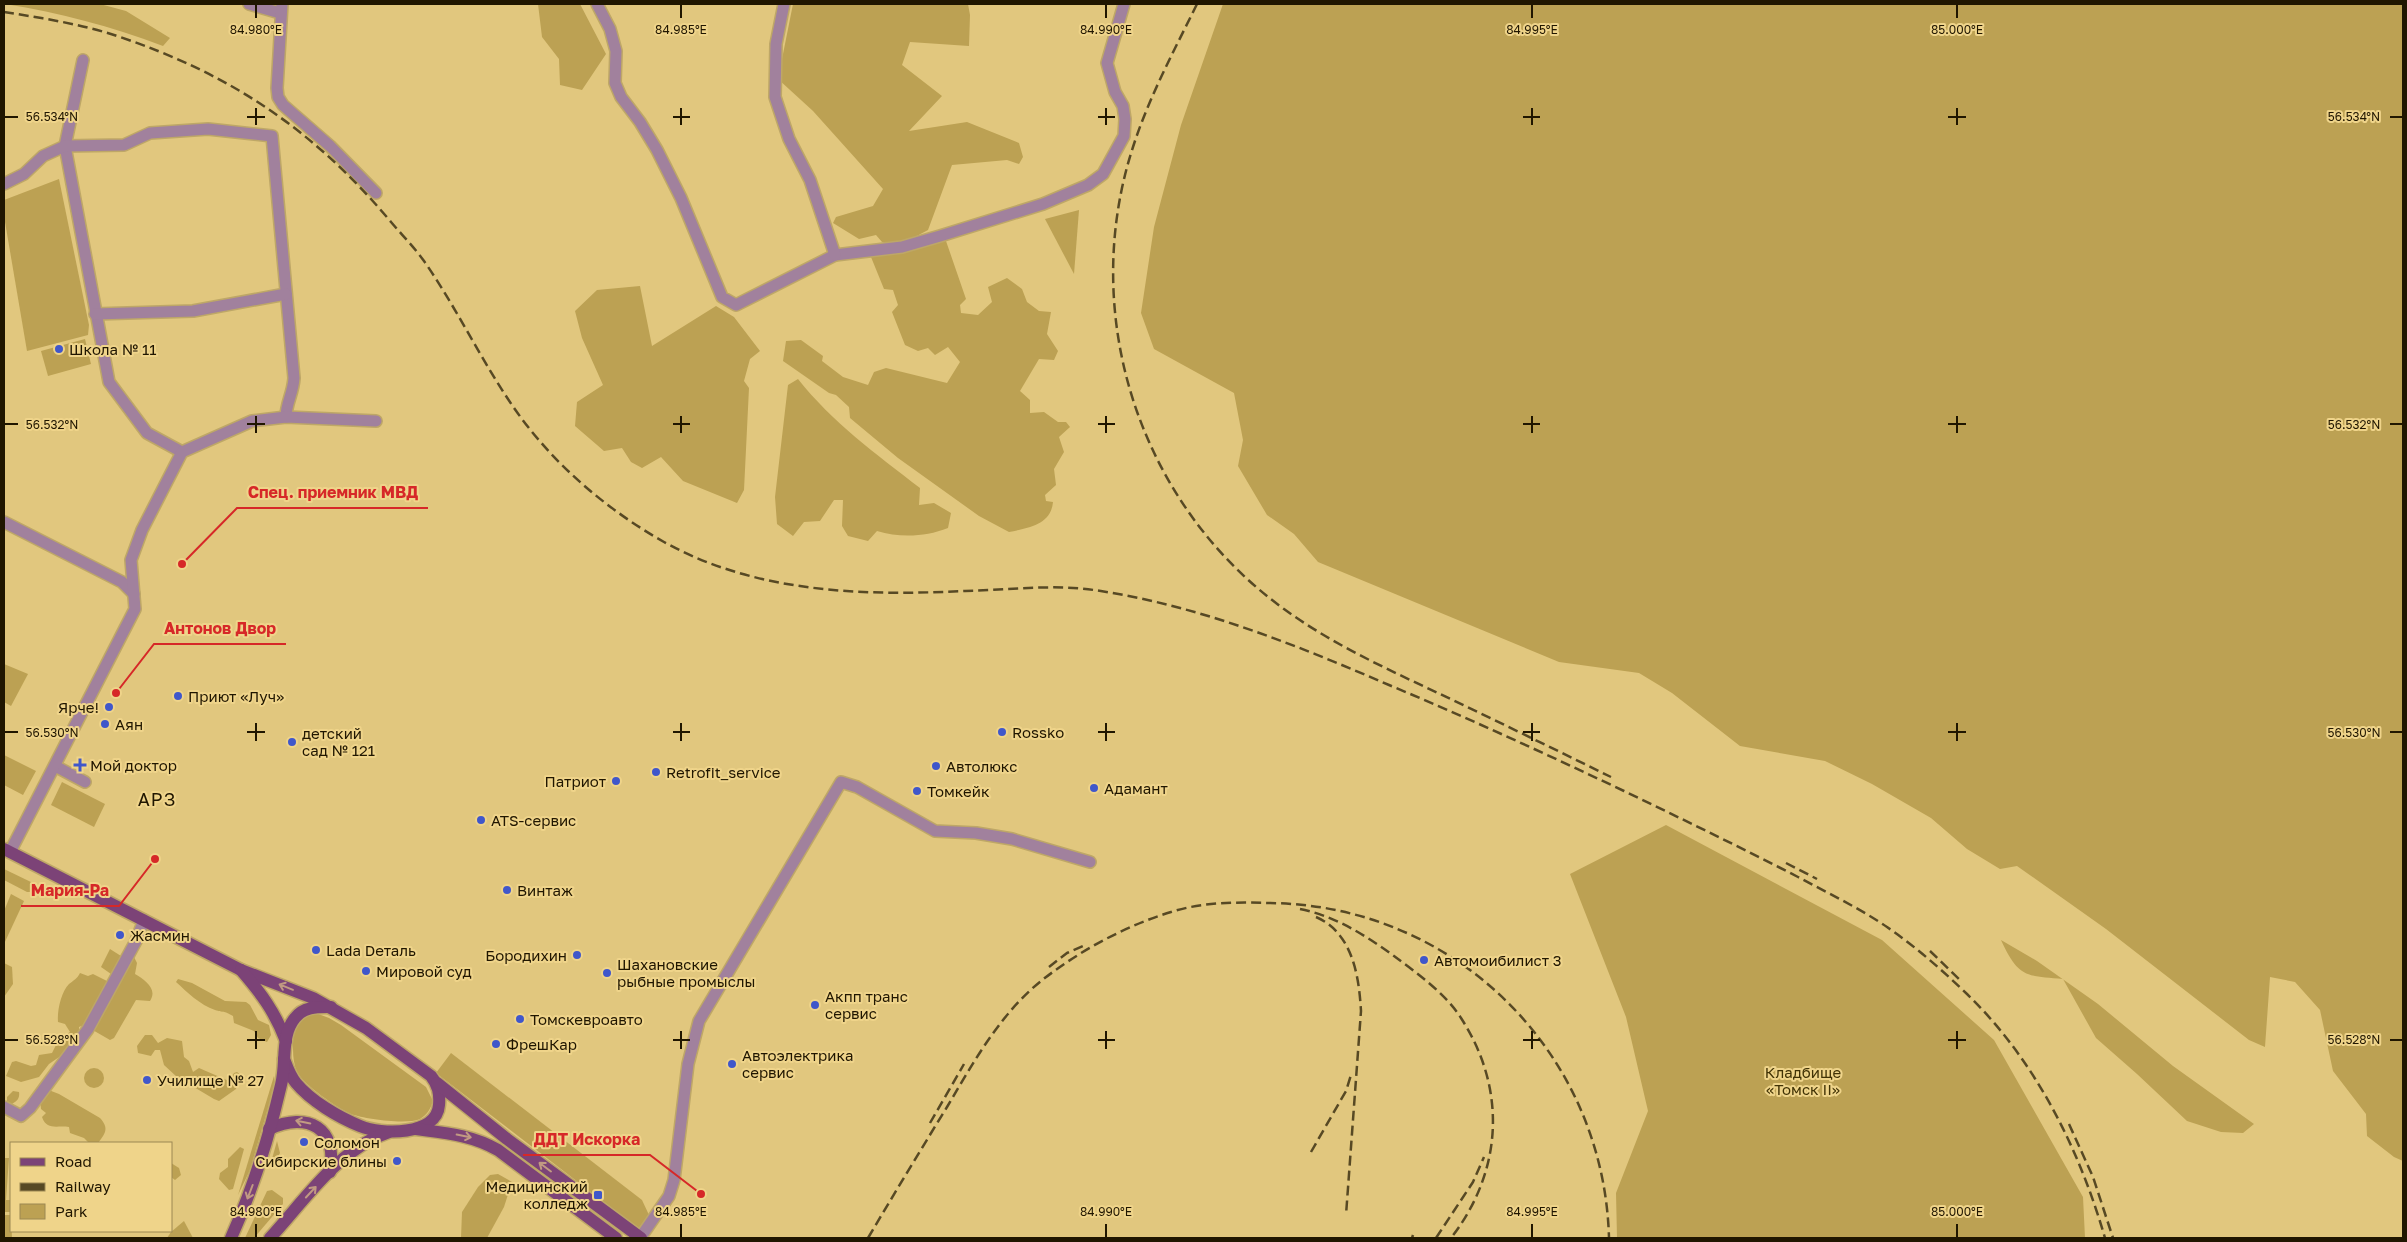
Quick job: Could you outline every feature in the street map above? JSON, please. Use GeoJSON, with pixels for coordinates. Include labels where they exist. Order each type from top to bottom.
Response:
{"type":"FeatureCollection","features":[{"type":"Feature","properties":{"kind":"main road"},"geometry":{"type":"LineString","coordinates":[[7,851],[241,970],[331,1007],[388,1044],[506,1138],[640,1238]]}},
{"type":"Feature","properties":{"kind":"main road"},"geometry":{"type":"LineString","coordinates":[[241,970],[262,994],[278,1022],[286,1041]]}},
{"type":"Feature","properties":{"kind":"main road"},"geometry":{"type":"LineString","coordinates":[[231,1238],[254,1183],[282,1082],[286,1041],[290,1026],[302,1011],[312,1008],[331,1007]]}},
{"type":"Feature","properties":{"kind":"main road"},"geometry":{"type":"LineString","coordinates":[[284,1059],[296,1084],[327,1107],[362,1127],[394,1130],[416,1129],[460,1134],[485,1142],[616,1238]]}},
{"type":"Feature","properties":{"kind":"main road"},"geometry":{"type":"LineString","coordinates":[[416,1129],[435,1118],[439,1108],[440,1097],[436,1083]]}},
{"type":"Feature","properties":{"kind":"main road"},"geometry":{"type":"LineString","coordinates":[[269,1129],[294,1121],[303,1121],[319,1128],[327,1136],[331,1148],[333,1156],[330,1172]]}},
{"type":"Feature","properties":{"kind":"main road"},"geometry":{"type":"LineString","coordinates":[[270,1238],[330,1172],[362,1145],[394,1130]]}},
{"type":"Feature","properties":{"kind":"street"},"geometry":{"type":"LineString","coordinates":[[249,4],[281,8],[276,88],[278,97],[283,105],[330,146],[376,193]]}},
{"type":"Feature","properties":{"kind":"street"},"geometry":{"type":"LineString","coordinates":[[597,4],[610,29],[616,51],[615,83],[621,97],[658,150],[688,214],[722,297],[736,305],[785,278],[835,255],[902,247],[940,236],[1042,204],[1088,185],[1103,174],[1124,136],[1125,119],[1122,106],[1115,92],[1106,63],[1124,4]]}},
{"type":"Feature","properties":{"kind":"street"},"geometry":{"type":"LineString","coordinates":[[784,4],[776,44],[775,97],[789,139],[810,180],[835,255]]}},
{"type":"Feature","properties":{"kind":"street"},"geometry":{"type":"LineString","coordinates":[[83,60],[65,146],[109,382],[147,433],[182,452]]}},
{"type":"Feature","properties":{"kind":"street"},"geometry":{"type":"LineString","coordinates":[[4,184],[24,174],[43,156],[65,146],[124,145],[150,133],[208,129],[272,136],[294,378],[293,392],[286,408],[286,417]]}},
{"type":"Feature","properties":{"kind":"street"},"geometry":{"type":"LineString","coordinates":[[95,314],[192,310],[286,294]]}},
{"type":"Feature","properties":{"kind":"street"},"geometry":{"type":"LineString","coordinates":[[7,851],[55,766],[135,609],[131,560],[142,530],[182,452],[252,422],[286,417],[376,421]]}},
{"type":"Feature","properties":{"kind":"street"},"geometry":{"type":"LineString","coordinates":[[4,522],[122,582],[134,594]]}},
{"type":"Feature","properties":{"kind":"street"},"geometry":{"type":"LineString","coordinates":[[55,766],[85,782]]}},
{"type":"Feature","properties":{"kind":"street"},"geometry":{"type":"LineString","coordinates":[[640,1238],[669,1196],[674,1180],[688,1064],[699,1021],[841,782],[857,787],[935,831],[976,833],[1012,839],[1090,862]]}},
{"type":"Feature","properties":{"kind":"street"},"geometry":{"type":"LineString","coordinates":[[4,1107],[22,1116],[88,1029],[136,941],[144,920]]}},
{"type":"Feature","properties":{"kind":"green space"},"geometry":{"type":"Polygon","coordinates":[[[5,4],[100,4],[126,11],[170,38],[163,46],[85,21],[5,4]]]}},
{"type":"Feature","properties":{"kind":"green space"},"geometry":{"type":"Polygon","coordinates":[[[538,4],[580,4],[606,54],[582,90],[560,85],[559,59],[542,37],[538,4]]]}},
{"type":"Feature","properties":{"kind":"green space"},"geometry":{"type":"Polygon","coordinates":[[[793,4],[968,4],[970,15],[969,46],[910,42],[902,65],[942,96],[909,131],[967,122],[1019,143],[1023,157],[1019,164],[1007,160],[952,165],[928,230],[902,244],[882,242],[876,235],[859,239],[833,223],[836,217],[873,206],[883,189],[813,111],[778,79],[793,4]]]}},
{"type":"Feature","properties":{"kind":"green space"},"geometry":{"type":"Polygon","coordinates":[[[1223,4],[2403,4],[2403,1161],[2394,1157],[2367,1136],[2366,1114],[2333,1071],[2320,1010],[2295,982],[2270,977],[2265,1047],[2249,1040],[2106,929],[2017,866],[2000,869],[1967,849],[1931,818],[1872,784],[1825,761],[1740,746],[1672,693],[1639,673],[1559,662],[1318,562],[1294,534],[1267,515],[1238,466],[1243,440],[1234,393],[1154,349],[1141,313],[1154,227],[1181,125],[1223,4]]]}},
{"type":"Feature","properties":{"kind":"green space"},"geometry":{"type":"Polygon","coordinates":[[[59,179],[89,325],[88,335],[27,351],[4,216],[4,200],[59,179]]]}},
{"type":"Feature","properties":{"kind":"green space"},"geometry":{"type":"Polygon","coordinates":[[[1079,210],[1074,274],[1045,219],[1079,210]]]}},
{"type":"Feature","properties":{"kind":"green space"},"geometry":{"type":"Polygon","coordinates":[[[946,241],[966,299],[960,305],[961,313],[978,315],[992,302],[988,287],[1007,278],[1022,289],[1027,302],[1039,311],[1051,312],[1047,334],[1058,351],[1054,360],[1039,359],[1020,391],[1030,400],[1030,413],[1044,412],[1058,422],[1066,422],[1070,427],[1059,437],[1064,452],[1054,469],[1056,485],[1045,495],[1046,501],[1053,502],[1051,510],[1043,521],[1024,529],[1009,532],[979,516],[898,458],[850,418],[849,407],[836,395],[829,393],[783,361],[786,341],[801,340],[823,356],[822,361],[843,377],[868,385],[874,372],[886,368],[947,383],[960,362],[948,347],[935,355],[928,348],[918,351],[905,345],[892,312],[898,305],[893,290],[884,289],[871,257],[946,241]]]}},
{"type":"Feature","properties":{"kind":"green space"},"geometry":{"type":"Polygon","coordinates":[[[640,286],[652,346],[716,306],[734,317],[760,351],[750,359],[744,381],[749,388],[744,490],[737,503],[683,481],[661,457],[642,468],[631,462],[622,448],[604,451],[575,426],[577,402],[603,385],[582,338],[575,311],[597,290],[640,286]]]}},
{"type":"Feature","properties":{"kind":"green space"},"geometry":{"type":"Polygon","coordinates":[[[85,339],[91,364],[48,376],[41,351],[85,339]]]}},
{"type":"Feature","properties":{"kind":"green space"},"geometry":{"type":"Polygon","coordinates":[[[798,379],[811,395],[840,423],[920,488],[919,505],[934,503],[951,513],[948,528],[912,536],[877,531],[868,541],[848,536],[842,526],[843,500],[834,500],[820,521],[804,522],[793,536],[777,524],[775,497],[788,385],[798,379]]]}},
{"type":"Feature","properties":{"kind":"green space"},"geometry":{"type":"Polygon","coordinates":[[[4,664],[28,674],[11,706],[4,702],[4,664]]]}},
{"type":"Feature","properties":{"kind":"green space"},"geometry":{"type":"Polygon","coordinates":[[[4,755],[36,771],[23,795],[4,785],[4,755]]]}},
{"type":"Feature","properties":{"kind":"green space"},"geometry":{"type":"Polygon","coordinates":[[[62,782],[105,804],[94,827],[51,805],[62,782]]]}},
{"type":"Feature","properties":{"kind":"green space","name":"Кладбище «Томск II»"},"geometry":{"type":"Polygon","coordinates":[[[1666,825],[1882,940],[1994,1040],[2083,1197],[2085,1238],[1617,1238],[1616,1193],[1648,1111],[1626,1017],[1570,874],[1666,825]]]}},
{"type":"Feature","properties":{"kind":"green space"},"geometry":{"type":"Polygon","coordinates":[[[4,869],[33,883],[32,892],[27,892],[4,880],[4,869]]]}},
{"type":"Feature","properties":{"kind":"green space"},"geometry":{"type":"Polygon","coordinates":[[[11,894],[24,901],[4,944],[4,911],[11,894]]]}},
{"type":"Feature","properties":{"kind":"green space"},"geometry":{"type":"Polygon","coordinates":[[[2001,940],[2037,961],[2062,979],[2040,977],[2024,972],[2018,968],[2001,940]]]}},
{"type":"Feature","properties":{"kind":"green space"},"geometry":{"type":"Polygon","coordinates":[[[110,949],[121,956],[123,960],[116,972],[111,974],[101,967],[110,949]]]}},
{"type":"Feature","properties":{"kind":"green space"},"geometry":{"type":"Polygon","coordinates":[[[133,955],[137,963],[135,974],[149,985],[152,997],[150,1001],[136,1000],[114,1038],[110,1040],[84,1025],[79,1027],[79,1032],[65,1053],[49,1064],[39,1077],[21,1082],[6,1076],[12,1062],[16,1061],[31,1066],[36,1065],[39,1055],[52,1053],[59,1039],[70,1032],[65,1024],[58,1022],[59,1007],[66,987],[80,973],[88,976],[93,974],[115,985],[133,955]]]}},
{"type":"Feature","properties":{"kind":"green space"},"geometry":{"type":"Polygon","coordinates":[[[4,963],[12,967],[13,984],[4,997],[4,963]]]}},
{"type":"Feature","properties":{"kind":"green space"},"geometry":{"type":"Polygon","coordinates":[[[178,979],[192,983],[225,1001],[246,1002],[250,1005],[258,1020],[269,1025],[271,1035],[267,1042],[258,1038],[254,1031],[234,1023],[233,1016],[209,1008],[199,1002],[176,982],[178,979]]]}},
{"type":"Feature","properties":{"kind":"green space"},"geometry":{"type":"Polygon","coordinates":[[[2063,980],[2098,1004],[2173,1066],[2254,1124],[2243,1133],[2221,1132],[2187,1121],[2096,1038],[2063,980]]]}},
{"type":"Feature","properties":{"kind":"green space"},"geometry":{"type":"Polygon","coordinates":[[[313,1012],[341,1025],[426,1087],[433,1101],[427,1113],[414,1121],[386,1121],[357,1116],[321,1096],[306,1083],[295,1067],[292,1042],[296,1026],[313,1012]]]}},
{"type":"Feature","properties":{"kind":"green space"},"geometry":{"type":"Polygon","coordinates":[[[145,1035],[152,1035],[158,1043],[167,1038],[182,1041],[184,1057],[189,1061],[193,1072],[199,1068],[229,1081],[234,1073],[237,1072],[242,1076],[241,1081],[237,1083],[236,1089],[219,1101],[214,1099],[177,1077],[164,1065],[160,1050],[155,1050],[151,1056],[138,1053],[137,1046],[145,1035]]]}},
{"type":"Feature","properties":{"kind":"green space"},"geometry":{"type":"Polygon","coordinates":[[[451,1053],[642,1200],[649,1215],[639,1229],[436,1073],[451,1053]]]}},
{"type":"Feature","properties":{"kind":"green space"},"geometry":{"type":"Polygon","coordinates":[[[94,1068],[101,1071],[104,1078],[101,1085],[94,1088],[87,1085],[84,1078],[87,1071],[94,1068]]]}},
{"type":"Feature","properties":{"kind":"green space"},"geometry":{"type":"Polygon","coordinates":[[[274,1076],[275,1084],[250,1170],[238,1195],[274,1076]]]}},
{"type":"Feature","properties":{"kind":"green space"},"geometry":{"type":"Polygon","coordinates":[[[46,1089],[59,1094],[100,1118],[105,1125],[103,1136],[99,1142],[88,1142],[84,1138],[70,1133],[69,1127],[50,1126],[42,1117],[46,1113],[41,1109],[40,1099],[46,1089]]]}},
{"type":"Feature","properties":{"kind":"green space"},"geometry":{"type":"Polygon","coordinates":[[[13,1091],[19,1092],[19,1094],[18,1099],[12,1104],[7,1102],[7,1097],[13,1091]]]}},
{"type":"Feature","properties":{"kind":"green space"},"geometry":{"type":"Polygon","coordinates":[[[277,1141],[280,1153],[272,1167],[270,1166],[277,1141]]]}},
{"type":"Feature","properties":{"kind":"green space"},"geometry":{"type":"Polygon","coordinates":[[[240,1147],[244,1149],[233,1189],[229,1190],[219,1179],[220,1173],[228,1167],[228,1159],[240,1147]]]}},
{"type":"Feature","properties":{"kind":"green space"},"geometry":{"type":"Polygon","coordinates":[[[4,1158],[9,1158],[6,1200],[10,1200],[10,1212],[4,1212],[4,1158]]]}},
{"type":"Feature","properties":{"kind":"green space"},"geometry":{"type":"Polygon","coordinates":[[[172,1164],[179,1168],[181,1175],[175,1180],[172,1178],[172,1164]]]}},
{"type":"Feature","properties":{"kind":"green space"},"geometry":{"type":"Polygon","coordinates":[[[498,1174],[512,1182],[504,1207],[487,1238],[461,1238],[462,1212],[478,1187],[490,1175],[498,1174]]]}},
{"type":"Feature","properties":{"kind":"green space"},"geometry":{"type":"Polygon","coordinates":[[[272,1190],[283,1198],[283,1204],[254,1238],[245,1238],[267,1191],[272,1190]]]}},
{"type":"Feature","properties":{"kind":"green space"},"geometry":{"type":"Polygon","coordinates":[[[4,1215],[10,1215],[12,1238],[4,1238],[4,1215]]]}},
{"type":"Feature","properties":{"kind":"green space"},"geometry":{"type":"Polygon","coordinates":[[[184,1221],[193,1238],[167,1238],[184,1221]]]}},
{"type":"Feature","properties":{"kind":"railway"},"geometry":{"type":"LineString","coordinates":[[1197,4],[1162,74],[1139,128],[1118,211],[1113,276],[1119,340],[1134,402],[1158,462],[1192,517],[1234,566],[1302,622],[1360,655],[1611,777]]}},
{"type":"Feature","properties":{"kind":"railway"},"geometry":{"type":"LineString","coordinates":[[4,12],[90,28],[158,51],[197,68],[233,87],[301,133],[332,159],[362,189],[420,256],[447,296],[500,387],[527,426],[543,445],[580,482],[620,514],[664,542],[699,559],[735,572],[810,588],[887,593],[1046,587],[1078,588],[1170,605],[1208,616],[1317,655],[1507,736],[1711,833],[1866,913],[1908,943],[1948,976],[1967,994],[2014,1047],[2034,1076],[2068,1139],[2082,1171],[2105,1238]]}},
{"type":"Feature","properties":{"kind":"railway"},"geometry":{"type":"LineString","coordinates":[[1786,863],[1817,879]]}},
{"type":"Feature","properties":{"kind":"railway"},"geometry":{"type":"LineString","coordinates":[[868,1238],[977,1056],[1000,1024],[1026,994],[1056,970],[1103,940],[1137,924],[1171,912],[1219,903],[1268,903],[1336,910],[1399,930],[1456,960],[1506,1001],[1548,1051],[1580,1107],[1601,1170],[1609,1238]]}},
{"type":"Feature","properties":{"kind":"railway"},"geometry":{"type":"LineString","coordinates":[[1300,909],[1325,916],[1349,927],[1412,969],[1439,992],[1455,1009],[1476,1045],[1486,1073],[1492,1101],[1493,1130],[1489,1158],[1481,1185],[1468,1212],[1451,1238]]}},
{"type":"Feature","properties":{"kind":"railway"},"geometry":{"type":"LineString","coordinates":[[1316,917],[1328,924],[1346,945],[1356,971],[1360,998],[1361,1011],[1346,1215]]}},
{"type":"Feature","properties":{"kind":"railway"},"geometry":{"type":"LineString","coordinates":[[1049,967],[1067,953],[1083,946]]}},
{"type":"Feature","properties":{"kind":"railway"},"geometry":{"type":"LineString","coordinates":[[1930,951],[1959,979]]}},
{"type":"Feature","properties":{"kind":"railway"},"geometry":{"type":"LineString","coordinates":[[930,1123],[964,1064]]}},
{"type":"Feature","properties":{"kind":"railway"},"geometry":{"type":"LineString","coordinates":[[1311,1152],[1346,1091],[1351,1075]]}},
{"type":"Feature","properties":{"kind":"railway"},"geometry":{"type":"LineString","coordinates":[[2069,1124],[2093,1177],[2113,1238]]}},
{"type":"Feature","properties":{"kind":"railway"},"geometry":{"type":"LineString","coordinates":[[1436,1238],[1473,1182],[1484,1157]]}},
{"type":"Feature","properties":{"kind":"place","name":"Школа № 11"},"geometry":{"type":"Point","coordinates":[59,349]}},
{"type":"Feature","properties":{"kind":"place","name":"Спец. приемник МВД"},"geometry":{"type":"Point","coordinates":[182,564]}},
{"type":"Feature","properties":{"kind":"place","name":"Антонов Двор"},"geometry":{"type":"Point","coordinates":[116,693]}},
{"type":"Feature","properties":{"kind":"place","name":"Приют «Луч»"},"geometry":{"type":"Point","coordinates":[178,696]}},
{"type":"Feature","properties":{"kind":"place","name":"Ярче!"},"geometry":{"type":"Point","coordinates":[109,707]}},
{"type":"Feature","properties":{"kind":"place","name":"Аян"},"geometry":{"type":"Point","coordinates":[105,724]}},
{"type":"Feature","properties":{"kind":"place","name":"Rossko"},"geometry":{"type":"Point","coordinates":[1002,732]}},
{"type":"Feature","properties":{"kind":"place","name":"детский сад № 121"},"geometry":{"type":"Point","coordinates":[292,742]}},
{"type":"Feature","properties":{"kind":"place","name":"Мой доктор"},"geometry":{"type":"Point","coordinates":[80,765]}},
{"type":"Feature","properties":{"kind":"place","name":"Автолюкс"},"geometry":{"type":"Point","coordinates":[936,766]}},
{"type":"Feature","properties":{"kind":"place","name":"Retrofit_service"},"geometry":{"type":"Point","coordinates":[656,772]}},
{"type":"Feature","properties":{"kind":"place","name":"Патриот"},"geometry":{"type":"Point","coordinates":[616,781]}},
{"type":"Feature","properties":{"kind":"place","name":"Адамант"},"geometry":{"type":"Point","coordinates":[1094,788]}},
{"type":"Feature","properties":{"kind":"place","name":"Томкейк"},"geometry":{"type":"Point","coordinates":[917,791]}},
{"type":"Feature","properties":{"kind":"place","name":"ATS-сервис"},"geometry":{"type":"Point","coordinates":[481,820]}},
{"type":"Feature","properties":{"kind":"place","name":"Мария-Ра"},"geometry":{"type":"Point","coordinates":[155,859]}},
{"type":"Feature","properties":{"kind":"place","name":"Винтаж"},"geometry":{"type":"Point","coordinates":[507,890]}},
{"type":"Feature","properties":{"kind":"place","name":"Жасмин"},"geometry":{"type":"Point","coordinates":[120,935]}},
{"type":"Feature","properties":{"kind":"place","name":"Lada Dеталь"},"geometry":{"type":"Point","coordinates":[316,950]}},
{"type":"Feature","properties":{"kind":"place","name":"Бородихин"},"geometry":{"type":"Point","coordinates":[577,955]}},
{"type":"Feature","properties":{"kind":"place","name":"Автомоибилист 3"},"geometry":{"type":"Point","coordinates":[1424,960]}},
{"type":"Feature","properties":{"kind":"place","name":"Мировой суд"},"geometry":{"type":"Point","coordinates":[366,971]}},
{"type":"Feature","properties":{"kind":"place","name":"Шахановские рыбные промыслы"},"geometry":{"type":"Point","coordinates":[607,973]}},
{"type":"Feature","properties":{"kind":"place","name":"Акпп транс сервис"},"geometry":{"type":"Point","coordinates":[815,1005]}},
{"type":"Feature","properties":{"kind":"place","name":"Томскевроавто"},"geometry":{"type":"Point","coordinates":[520,1019]}},
{"type":"Feature","properties":{"kind":"place","name":"ФрешКар"},"geometry":{"type":"Point","coordinates":[496,1044]}},
{"type":"Feature","properties":{"kind":"place","name":"Автоэлектрика сервис"},"geometry":{"type":"Point","coordinates":[732,1064]}},
{"type":"Feature","properties":{"kind":"place","name":"Училище № 27"},"geometry":{"type":"Point","coordinates":[147,1080]}},
{"type":"Feature","properties":{"kind":"place","name":"Соломон"},"geometry":{"type":"Point","coordinates":[304,1142]}},
{"type":"Feature","properties":{"kind":"place","name":"Сибирские блины"},"geometry":{"type":"Point","coordinates":[397,1161]}},
{"type":"Feature","properties":{"kind":"place","name":"ДДТ Искорка"},"geometry":{"type":"Point","coordinates":[701,1194]}},
{"type":"Feature","properties":{"kind":"place","name":"Медицинский колледж"},"geometry":{"type":"Point","coordinates":[598,1195]}},
{"type":"Feature","properties":{"kind":"district","name":"АРЗ"},"geometry":{"type":"Point","coordinates":[157,799]}}]}
